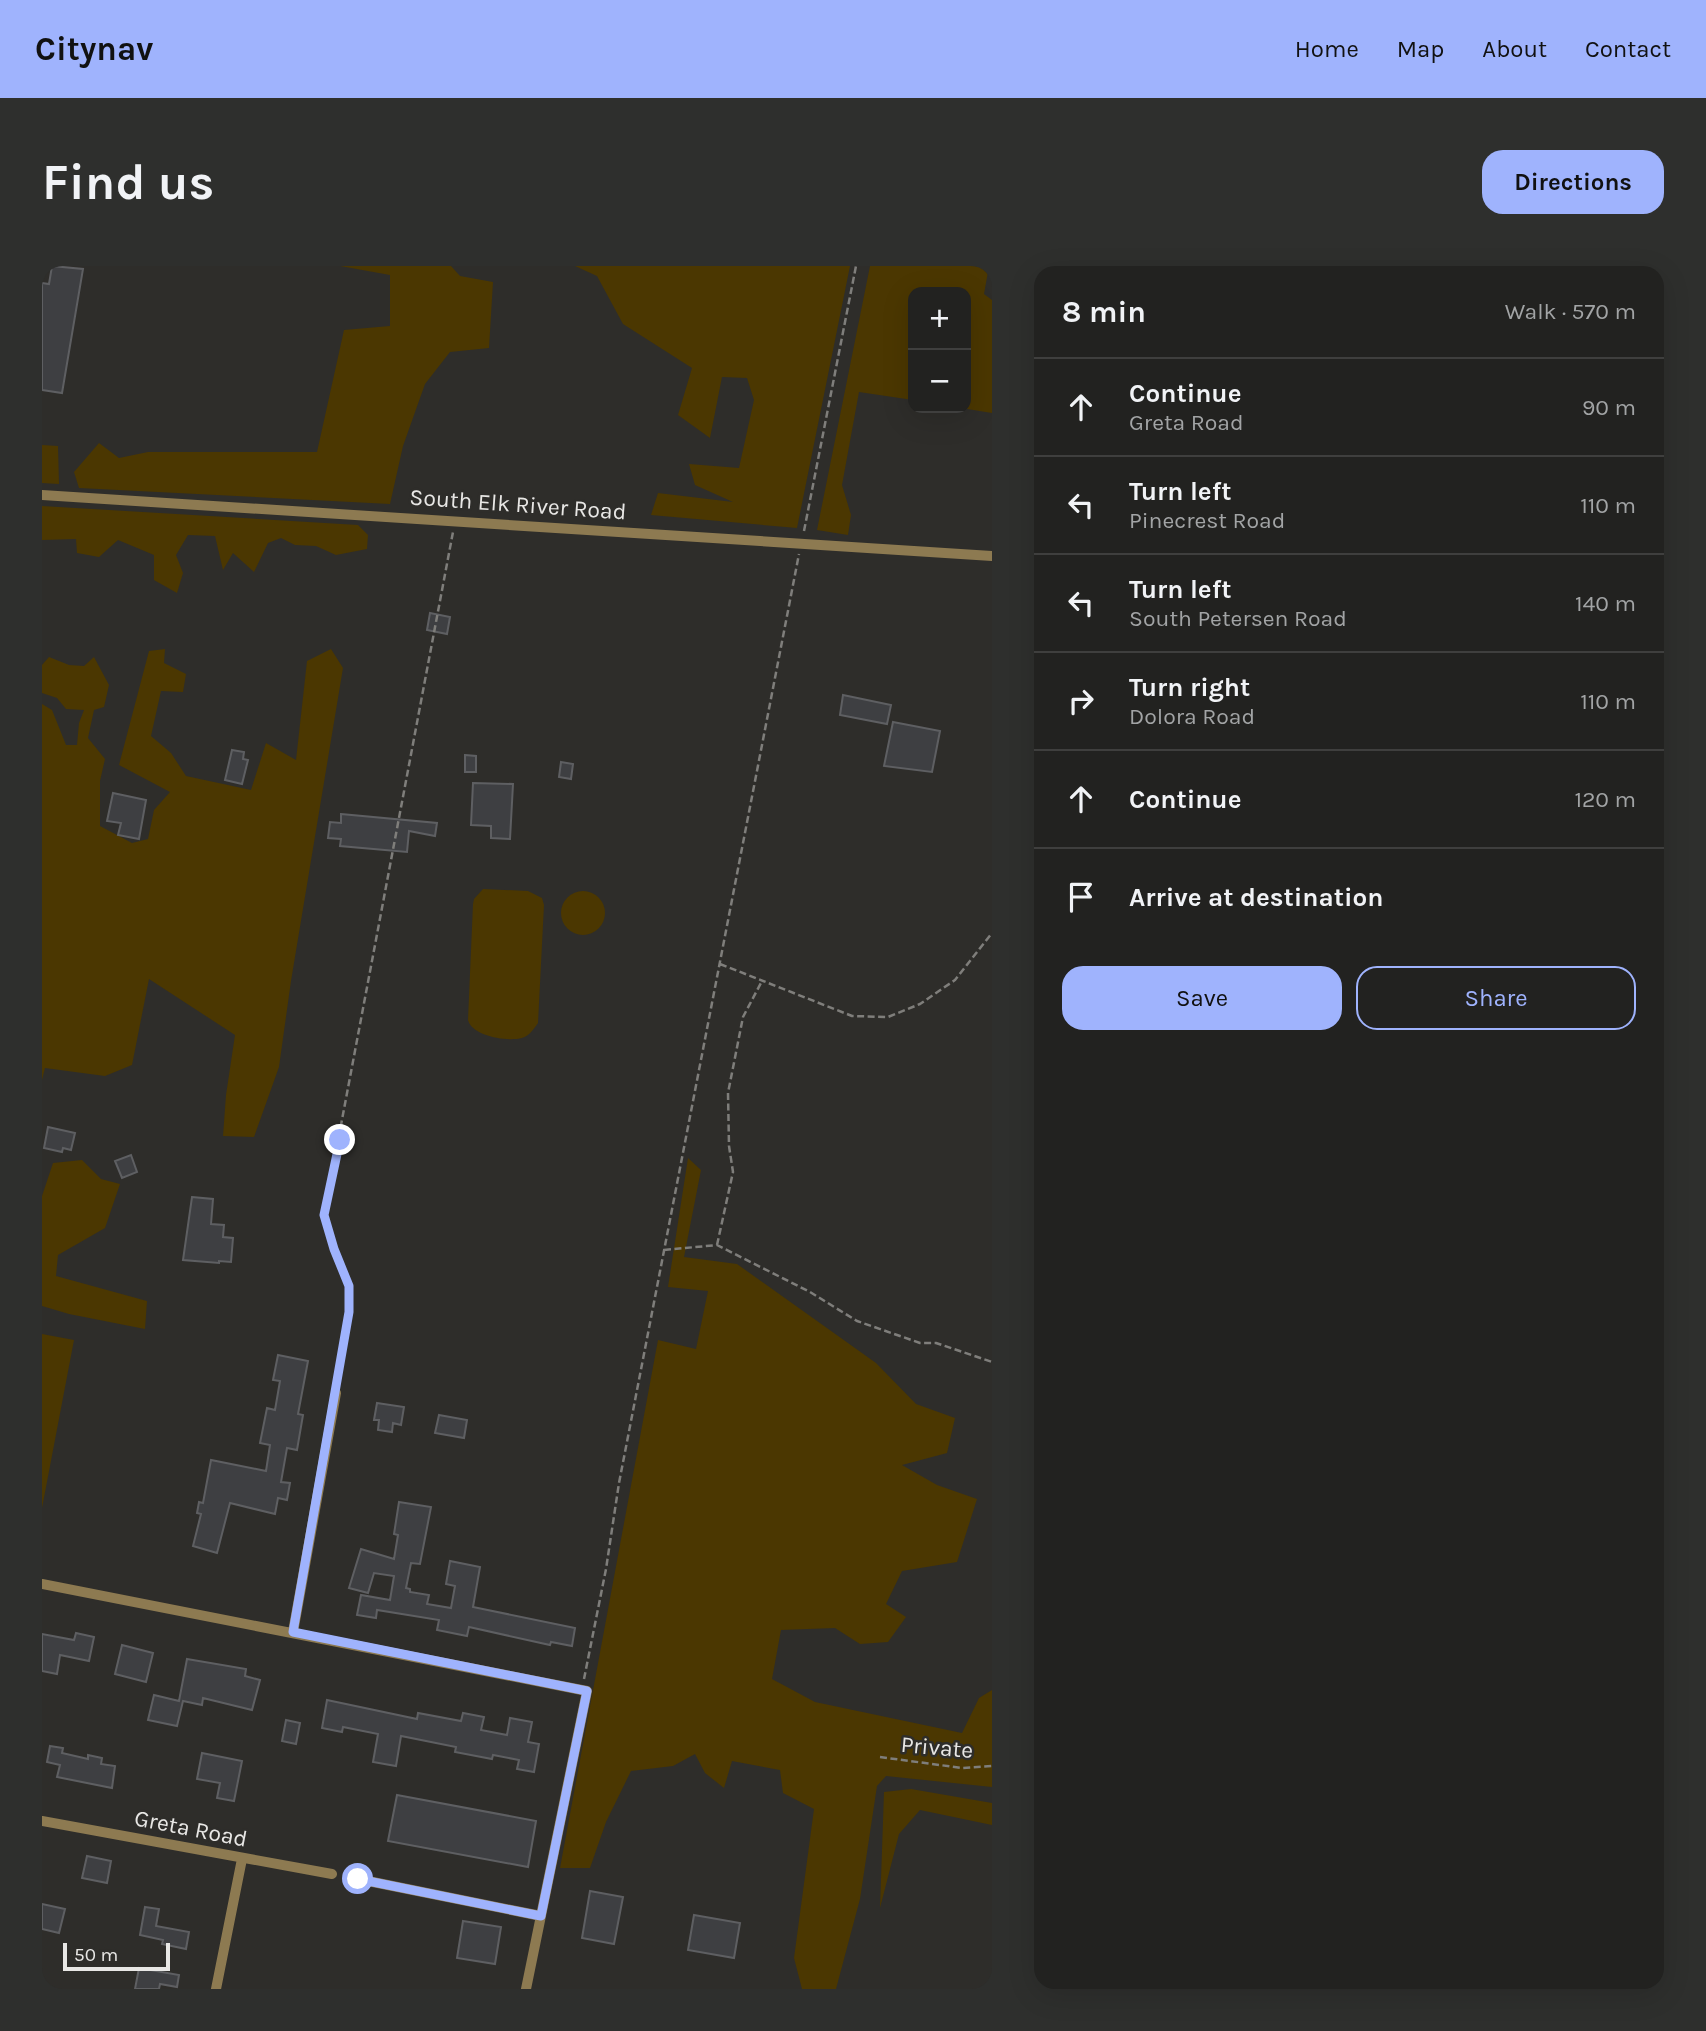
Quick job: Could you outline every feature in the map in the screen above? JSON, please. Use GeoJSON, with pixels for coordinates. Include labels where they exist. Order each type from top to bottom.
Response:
{"type":"FeatureCollection","features":[{"type":"Feature","properties":{"kind":"street","name":"South Elk River Road"},"geometry":{"type":"LineString","coordinates":[[42,495],[992,556]]}},
{"type":"Feature","properties":{"kind":"street"},"geometry":{"type":"LineString","coordinates":[[293,1632],[335,1393]]}},
{"type":"Feature","properties":{"kind":"street"},"geometry":{"type":"LineString","coordinates":[[42,1584],[585,1690],[526,1989]]}},
{"type":"Feature","properties":{"kind":"street","name":"Greta Road"},"geometry":{"type":"LineString","coordinates":[[42,1821],[332,1874]]}},
{"type":"Feature","properties":{"kind":"street"},"geometry":{"type":"LineString","coordinates":[[216,1989],[242,1859]]}},
{"type":"Feature","properties":{"kind":"street"},"geometry":{"type":"LineString","coordinates":[[358,1879],[541,1916]]}},
{"type":"Feature","properties":{"kind":"path"},"geometry":{"type":"LineString","coordinates":[[585,1690],[664,1250],[856,266]]}},
{"type":"Feature","properties":{"kind":"path"},"geometry":{"type":"LineString","coordinates":[[335,1393],[349,1312],[349,1286],[324,1215],[455,521]]}},
{"type":"Feature","properties":{"kind":"path"},"geometry":{"type":"LineString","coordinates":[[720,964],[852,1016],[888,1017],[920,1004],[955,980],[992,933]]}},
{"type":"Feature","properties":{"kind":"path"},"geometry":{"type":"LineString","coordinates":[[717,1245],[733,1172],[729,1146],[728,1093],[743,1017],[762,981]]}},
{"type":"Feature","properties":{"kind":"path"},"geometry":{"type":"LineString","coordinates":[[664,1250],[717,1245],[810,1292],[857,1321],[920,1343],[936,1343],[992,1362]]}},
{"type":"Feature","properties":{"kind":"path","name":"Private"},"geometry":{"type":"LineString","coordinates":[[880,1757],[962,1768],[992,1766]]}},
{"type":"Feature","properties":{"kind":"shaded area"},"geometry":{"type":"Polygon","coordinates":[[[340,266],[451,266],[460,276],[493,282],[489,348],[450,352],[425,384],[403,446],[390,504],[79,488],[74,472],[99,443],[119,458],[148,452],[317,452],[344,330],[390,326],[390,275],[340,266]]]}},
{"type":"Feature","properties":{"kind":"shaded area"},"geometry":{"type":"Polygon","coordinates":[[[575,266],[850,266],[797,528],[651,515],[658,493],[733,502],[695,485],[689,464],[739,468],[754,400],[747,378],[722,377],[710,438],[678,415],[692,368],[623,324],[597,276],[575,266]]]}},
{"type":"Feature","properties":{"kind":"shaded area"},"geometry":{"type":"Polygon","coordinates":[[[870,266],[989,266],[984,294],[992,300],[992,413],[971,410],[971,287],[908,287],[908,399],[859,392],[842,485],[851,515],[848,535],[817,530],[870,266]]]}},
{"type":"Feature","properties":{"kind":"shaded area"},"geometry":{"type":"Polygon","coordinates":[[[42,445],[58,446],[59,484],[42,483],[42,445]]]}},
{"type":"Feature","properties":{"kind":"shaded area"},"geometry":{"type":"Polygon","coordinates":[[[42,506],[358,525],[368,535],[367,549],[336,555],[316,546],[295,545],[281,538],[268,543],[254,572],[233,553],[223,570],[215,536],[188,535],[176,555],[183,573],[177,593],[154,580],[154,555],[118,540],[99,557],[77,553],[76,539],[42,540],[42,506]]]}},
{"type":"Feature","properties":{"kind":"shaded area"},"geometry":{"type":"Polygon","coordinates":[[[165,649],[164,663],[186,674],[183,692],[161,691],[151,736],[171,753],[186,776],[251,790],[266,743],[296,760],[307,661],[331,649],[343,668],[279,1067],[254,1137],[223,1136],[235,1035],[149,979],[132,1065],[105,1076],[45,1068],[42,1080],[42,704],[52,710],[66,745],[77,745],[79,723],[84,710],[66,709],[57,698],[42,693],[42,665],[49,657],[69,665],[84,666],[94,657],[109,685],[104,707],[94,710],[88,738],[105,759],[100,781],[100,826],[132,843],[148,839],[154,810],[170,792],[119,765],[149,651],[165,649]]]}},
{"type":"Feature","properties":{"kind":"shaded area"},"geometry":{"type":"Polygon","coordinates":[[[483,889],[528,891],[542,898],[544,905],[538,1023],[522,1038],[508,1039],[483,1034],[471,1026],[468,1020],[473,904],[483,889]]]}},
{"type":"Feature","properties":{"kind":"shaded area"},"geometry":{"type":"Polygon","coordinates":[[[583,891],[592,892],[599,897],[604,904],[604,922],[599,929],[592,934],[583,935],[574,934],[567,929],[562,922],[561,913],[562,904],[567,897],[574,892],[583,891]]]}},
{"type":"Feature","properties":{"kind":"shaded area"},"geometry":{"type":"Polygon","coordinates":[[[688,1158],[701,1170],[684,1257],[737,1264],[876,1363],[916,1404],[955,1418],[947,1453],[902,1465],[937,1485],[977,1499],[957,1562],[902,1571],[886,1604],[906,1617],[888,1642],[860,1644],[835,1628],[781,1630],[772,1679],[815,1702],[962,1733],[979,1698],[992,1690],[992,1787],[886,1776],[877,1786],[860,1899],[836,1989],[802,1989],[794,1958],[814,1809],[783,1793],[780,1770],[732,1761],[724,1788],[705,1773],[695,1754],[673,1766],[631,1771],[606,1822],[590,1868],[560,1868],[658,1340],[696,1349],[708,1291],[668,1287],[688,1158]]]}},
{"type":"Feature","properties":{"kind":"shaded area"},"geometry":{"type":"Polygon","coordinates":[[[82,1160],[101,1179],[120,1184],[105,1228],[58,1255],[56,1276],[147,1301],[145,1329],[42,1306],[42,1196],[53,1163],[82,1160]]]}},
{"type":"Feature","properties":{"kind":"shaded area"},"geometry":{"type":"Polygon","coordinates":[[[42,1334],[74,1340],[42,1508],[42,1334]]]}},
{"type":"Feature","properties":{"kind":"shaded area"},"geometry":{"type":"Polygon","coordinates":[[[911,1789],[992,1803],[992,1825],[920,1810],[899,1834],[880,1908],[884,1792],[911,1789]]]}},
{"type":"Feature","properties":{"kind":"building"},"geometry":{"type":"Polygon","coordinates":[[[52,266],[83,269],[62,393],[42,390],[42,283],[49,284],[52,266]]]}},
{"type":"Feature","properties":{"kind":"building"},"geometry":{"type":"Polygon","coordinates":[[[430,613],[450,617],[447,634],[427,630],[430,613]]]}},
{"type":"Feature","properties":{"kind":"building"},"geometry":{"type":"Polygon","coordinates":[[[843,695],[891,705],[887,724],[840,715],[843,695]]]}},
{"type":"Feature","properties":{"kind":"building"},"geometry":{"type":"Polygon","coordinates":[[[893,722],[940,731],[932,772],[884,766],[893,722]]]}},
{"type":"Feature","properties":{"kind":"building"},"geometry":{"type":"Polygon","coordinates":[[[232,750],[244,752],[243,759],[248,760],[242,784],[225,780],[232,750]]]}},
{"type":"Feature","properties":{"kind":"building"},"geometry":{"type":"Polygon","coordinates":[[[465,755],[476,756],[476,772],[465,772],[465,755]]]}},
{"type":"Feature","properties":{"kind":"building"},"geometry":{"type":"Polygon","coordinates":[[[561,762],[573,764],[571,779],[559,777],[561,762]]]}},
{"type":"Feature","properties":{"kind":"building"},"geometry":{"type":"Polygon","coordinates":[[[473,783],[513,784],[510,839],[491,838],[491,826],[471,825],[473,783]]]}},
{"type":"Feature","properties":{"kind":"building"},"geometry":{"type":"Polygon","coordinates":[[[113,793],[146,800],[139,839],[118,835],[121,823],[107,821],[113,793]]]}},
{"type":"Feature","properties":{"kind":"building"},"geometry":{"type":"Polygon","coordinates":[[[341,814],[437,823],[435,836],[409,831],[407,852],[340,846],[341,839],[328,838],[330,822],[341,823],[341,814]]]}},
{"type":"Feature","properties":{"kind":"building"},"geometry":{"type":"Polygon","coordinates":[[[48,1127],[75,1133],[71,1150],[63,1148],[62,1152],[44,1148],[48,1127]]]}},
{"type":"Feature","properties":{"kind":"building"},"geometry":{"type":"Polygon","coordinates":[[[131,1155],[137,1172],[122,1178],[115,1161],[131,1155]]]}},
{"type":"Feature","properties":{"kind":"building"},"geometry":{"type":"Polygon","coordinates":[[[192,1197],[213,1199],[211,1224],[224,1225],[223,1237],[233,1238],[231,1262],[183,1260],[192,1197]]]}},
{"type":"Feature","properties":{"kind":"building"},"geometry":{"type":"Polygon","coordinates":[[[278,1355],[308,1361],[298,1414],[303,1415],[297,1450],[287,1448],[281,1482],[290,1483],[287,1500],[278,1498],[275,1514],[230,1503],[217,1553],[193,1546],[201,1514],[197,1513],[199,1502],[203,1503],[211,1460],[266,1471],[270,1445],[260,1443],[267,1408],[275,1410],[280,1381],[273,1380],[278,1355]]]}},
{"type":"Feature","properties":{"kind":"building"},"geometry":{"type":"Polygon","coordinates":[[[377,1403],[404,1407],[401,1425],[393,1423],[392,1432],[378,1430],[379,1420],[374,1420],[377,1403]]]}},
{"type":"Feature","properties":{"kind":"building"},"geometry":{"type":"Polygon","coordinates":[[[439,1415],[467,1420],[464,1438],[435,1433],[439,1415]]]}},
{"type":"Feature","properties":{"kind":"building"},"geometry":{"type":"Polygon","coordinates":[[[399,1502],[431,1507],[420,1564],[411,1563],[406,1588],[410,1589],[410,1592],[429,1595],[427,1604],[451,1608],[455,1586],[446,1584],[450,1561],[480,1567],[473,1607],[575,1628],[572,1646],[551,1642],[550,1645],[469,1627],[467,1636],[437,1630],[439,1620],[377,1610],[376,1618],[357,1615],[361,1595],[390,1600],[394,1576],[374,1573],[368,1593],[349,1588],[361,1549],[394,1559],[398,1535],[394,1534],[399,1502]]]}},
{"type":"Feature","properties":{"kind":"building"},"geometry":{"type":"Polygon","coordinates":[[[76,1633],[94,1637],[89,1661],[60,1655],[57,1674],[42,1671],[42,1634],[74,1640],[76,1633]]]}},
{"type":"Feature","properties":{"kind":"building"},"geometry":{"type":"Polygon","coordinates":[[[122,1645],[153,1653],[146,1682],[115,1674],[122,1645]]]}},
{"type":"Feature","properties":{"kind":"building"},"geometry":{"type":"Polygon","coordinates":[[[187,1659],[246,1669],[245,1676],[260,1680],[252,1710],[203,1698],[202,1705],[183,1701],[177,1726],[148,1720],[154,1695],[179,1701],[187,1659]]]}},
{"type":"Feature","properties":{"kind":"building"},"geometry":{"type":"Polygon","coordinates":[[[327,1700],[417,1719],[418,1713],[461,1721],[463,1713],[484,1717],[481,1730],[507,1735],[510,1718],[532,1722],[528,1742],[539,1744],[534,1772],[517,1769],[519,1760],[493,1755],[492,1759],[455,1752],[456,1747],[401,1736],[396,1766],[373,1762],[378,1734],[343,1727],[342,1732],[322,1728],[327,1700]]]}},
{"type":"Feature","properties":{"kind":"building"},"geometry":{"type":"Polygon","coordinates":[[[286,1720],[300,1723],[296,1744],[282,1741],[286,1720]]]}},
{"type":"Feature","properties":{"kind":"building"},"geometry":{"type":"Polygon","coordinates":[[[50,1746],[63,1748],[62,1753],[88,1759],[88,1755],[102,1758],[101,1764],[115,1766],[112,1788],[57,1777],[60,1765],[47,1762],[50,1746]]]}},
{"type":"Feature","properties":{"kind":"building"},"geometry":{"type":"Polygon","coordinates":[[[202,1753],[242,1761],[234,1801],[217,1798],[220,1783],[197,1779],[202,1753]]]}},
{"type":"Feature","properties":{"kind":"building"},"geometry":{"type":"Polygon","coordinates":[[[397,1795],[536,1821],[528,1867],[388,1841],[397,1795]]]}},
{"type":"Feature","properties":{"kind":"building"},"geometry":{"type":"Polygon","coordinates":[[[87,1856],[111,1861],[107,1883],[82,1878],[87,1856]]]}},
{"type":"Feature","properties":{"kind":"building"},"geometry":{"type":"Polygon","coordinates":[[[590,1891],[623,1897],[614,1944],[582,1938],[590,1891]]]}},
{"type":"Feature","properties":{"kind":"building"},"geometry":{"type":"Polygon","coordinates":[[[42,1904],[65,1909],[59,1933],[42,1929],[42,1904]]]}},
{"type":"Feature","properties":{"kind":"building"},"geometry":{"type":"Polygon","coordinates":[[[145,1907],[159,1909],[156,1926],[189,1932],[186,1949],[162,1944],[163,1940],[140,1935],[145,1907]]]}},
{"type":"Feature","properties":{"kind":"building"},"geometry":{"type":"Polygon","coordinates":[[[694,1915],[740,1923],[734,1958],[688,1950],[694,1915]]]}},
{"type":"Feature","properties":{"kind":"building"},"geometry":{"type":"Polygon","coordinates":[[[463,1921],[501,1927],[495,1964],[457,1958],[463,1921]]]}},
{"type":"Feature","properties":{"kind":"building"},"geometry":{"type":"Polygon","coordinates":[[[139,1968],[179,1975],[177,1987],[160,1984],[159,1989],[135,1989],[139,1968]]]}},
{"type":"Feature","properties":{"kind":"route"},"geometry":{"type":"LineString","coordinates":[[340,1140],[324,1215],[349,1286],[349,1312],[293,1632],[587,1691],[541,1916],[358,1879]]}}]}
